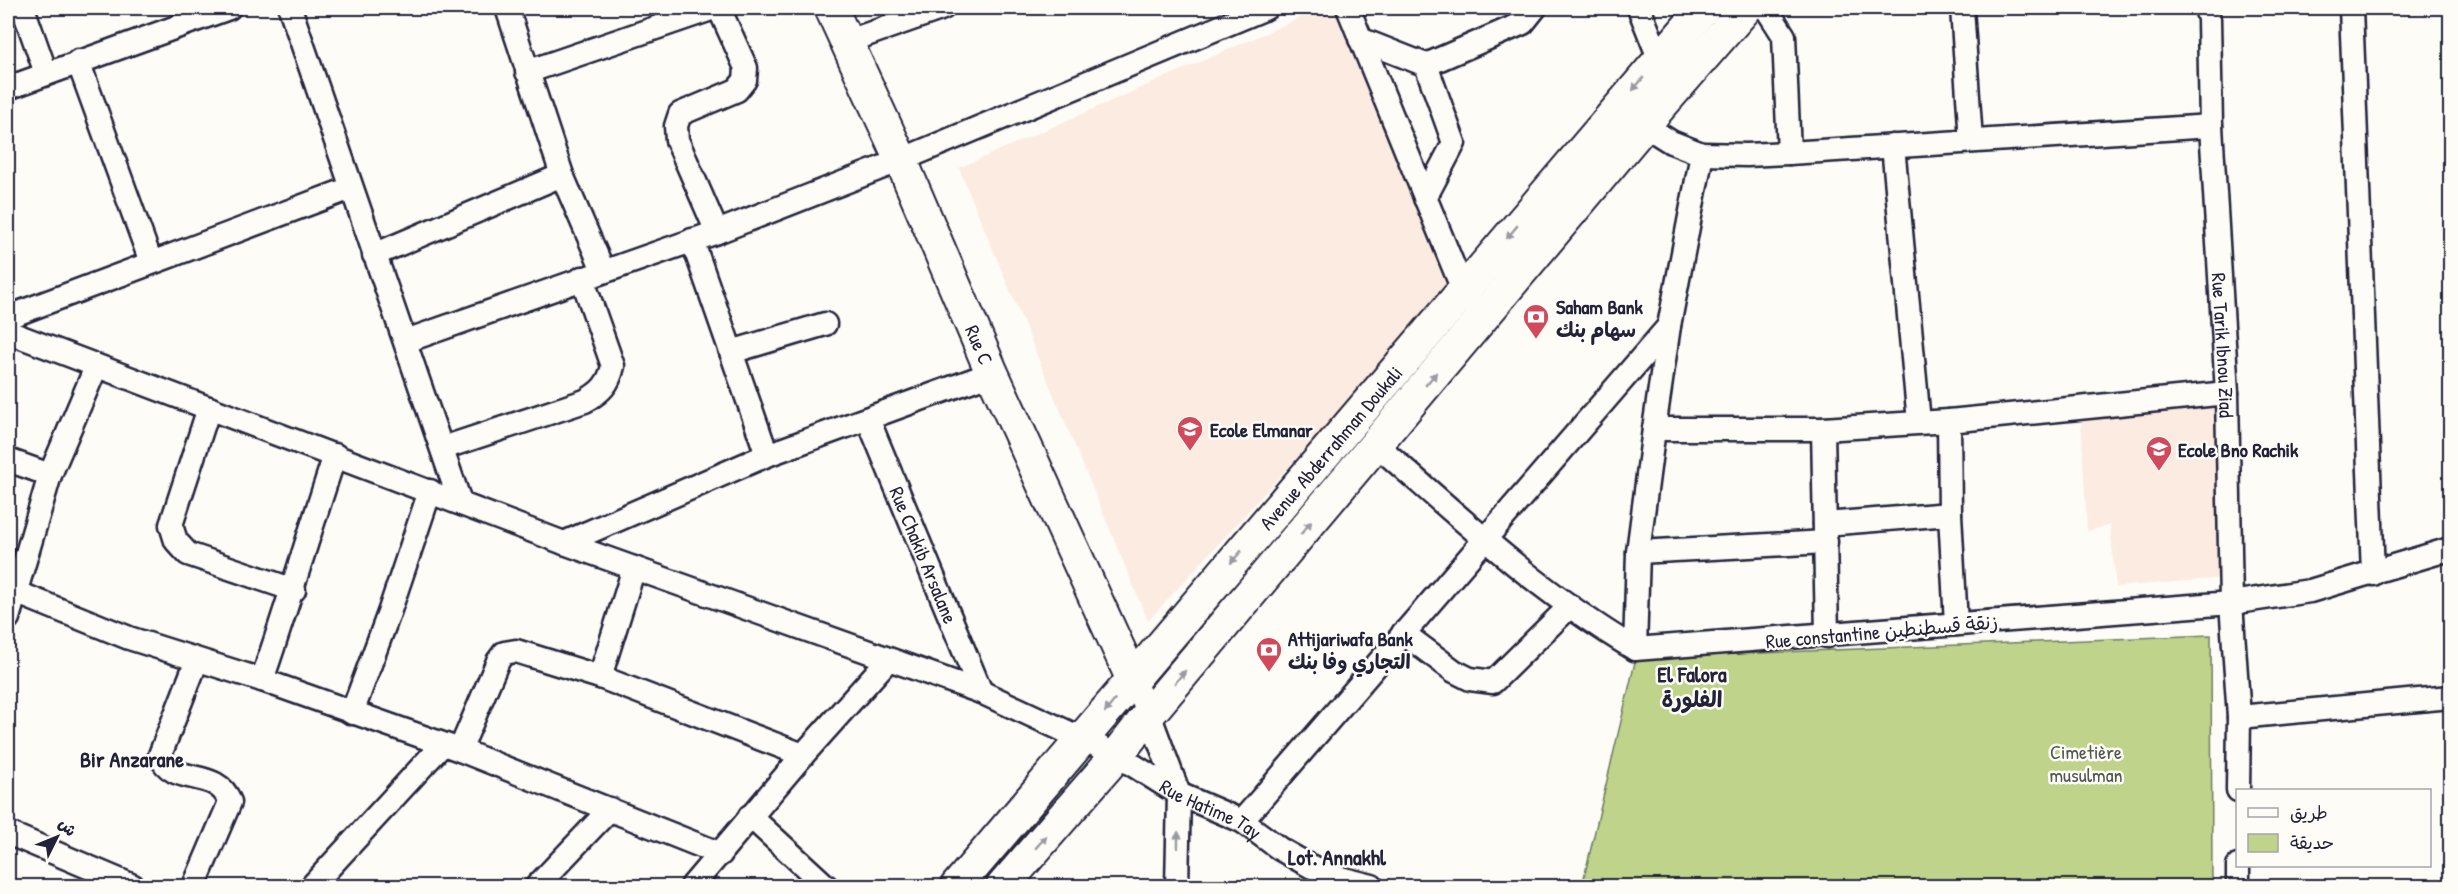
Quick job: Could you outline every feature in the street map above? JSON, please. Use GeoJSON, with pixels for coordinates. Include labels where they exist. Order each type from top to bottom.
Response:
{"type":"FeatureCollection","features":[{"type":"Feature","properties":{"kind":"main road","name":"Rue C"},"geometry":{"type":"LineString","coordinates":[[831,8],[901,160],[993,373],[1132,678]]}},
{"type":"Feature","properties":{"kind":"main road","name":"Avenue Abderrahman Doukali"},"geometry":{"type":"LineString","coordinates":[[957,886],[1659,58],[1704,8]]}},
{"type":"Feature","properties":{"kind":"main road","name":"Avenue Abderrahman Doukali"},"geometry":{"type":"LineString","coordinates":[[1003,886],[1117,754],[1644,125],[1746,8]]}},
{"type":"Feature","properties":{"kind":"street"},"geometry":{"type":"LineString","coordinates":[[23,8],[46,73]]}},
{"type":"Feature","properties":{"kind":"street"},"geometry":{"type":"LineString","coordinates":[[8,88],[228,8]]}},
{"type":"Feature","properties":{"kind":"street"},"geometry":{"type":"LineString","coordinates":[[290,8],[460,502]]}},
{"type":"Feature","properties":{"kind":"street"},"geometry":{"type":"LineString","coordinates":[[442,448],[585,401],[600,392],[610,379],[613,366],[592,274],[507,8]]}},
{"type":"Feature","properties":{"kind":"street"},"geometry":{"type":"LineString","coordinates":[[527,72],[714,8]]}},
{"type":"Feature","properties":{"kind":"street"},"geometry":{"type":"LineString","coordinates":[[717,232],[677,140],[676,126],[680,114],[736,90],[745,80],[746,68],[719,8]]}},
{"type":"Feature","properties":{"kind":"street"},"geometry":{"type":"LineString","coordinates":[[846,42],[943,8]]}},
{"type":"Feature","properties":{"kind":"street"},"geometry":{"type":"LineString","coordinates":[[406,341],[717,232],[901,160],[1266,8]]}},
{"type":"Feature","properties":{"kind":"street"},"geometry":{"type":"LineString","coordinates":[[1348,8],[1463,290],[1481,319]]}},
{"type":"Feature","properties":{"kind":"street"},"geometry":{"type":"LineString","coordinates":[[1360,39],[1426,65],[1523,23],[1535,8]]}},
{"type":"Feature","properties":{"kind":"street"},"geometry":{"type":"LineString","coordinates":[[1639,8],[1659,58]]}},
{"type":"Feature","properties":{"kind":"street"},"geometry":{"type":"LineString","coordinates":[[1766,8],[1784,36],[1789,153]]}},
{"type":"Feature","properties":{"kind":"street"},"geometry":{"type":"LineString","coordinates":[[1962,8],[1971,141]]}},
{"type":"Feature","properties":{"kind":"street","name":"Rue Tarik Ibnou Ziad"},"geometry":{"type":"LineString","coordinates":[[2206,8],[2209,19],[2211,126],[2228,393],[2231,603],[2239,717],[2238,789]]}},
{"type":"Feature","properties":{"kind":"street"},"geometry":{"type":"LineString","coordinates":[[2351,8],[2373,573]]}},
{"type":"Feature","properties":{"kind":"street"},"geometry":{"type":"LineString","coordinates":[[78,61],[151,262]]}},
{"type":"Feature","properties":{"kind":"street"},"geometry":{"type":"LineString","coordinates":[[1425,198],[1454,143],[1426,65]]}},
{"type":"Feature","properties":{"kind":"street"},"geometry":{"type":"LineString","coordinates":[[1644,125],[1671,142],[1702,154],[1747,155],[2211,126]]}},
{"type":"Feature","properties":{"kind":"street"},"geometry":{"type":"LineString","coordinates":[[1893,146],[1919,422]]}},
{"type":"Feature","properties":{"kind":"street"},"geometry":{"type":"LineString","coordinates":[[1635,649],[1638,552],[1654,429],[1669,326],[1702,154]]}},
{"type":"Feature","properties":{"kind":"street"},"geometry":{"type":"LineString","coordinates":[[375,255],[562,175]]}},
{"type":"Feature","properties":{"kind":"street"},"geometry":{"type":"LineString","coordinates":[[8,317],[351,188]]}},
{"type":"Feature","properties":{"kind":"street"},"geometry":{"type":"LineString","coordinates":[[692,240],[767,455]]}},
{"type":"Feature","properties":{"kind":"street"},"geometry":{"type":"LineString","coordinates":[[730,352],[825,324]]}},
{"type":"Feature","properties":{"kind":"street"},"geometry":{"type":"LineString","coordinates":[[1242,821],[1669,326]]}},
{"type":"Feature","properties":{"kind":"street","name":"Rue Hatime Tay"},"geometry":{"type":"LineString","coordinates":[[8,332],[564,543],[981,692],[1117,754],[1179,794],[1242,821],[1280,849],[1310,866],[1372,886]]}},
{"type":"Feature","properties":{"kind":"street"},"geometry":{"type":"LineString","coordinates":[[8,618],[11,591],[50,475],[96,367]]}},
{"type":"Feature","properties":{"kind":"street"},"geometry":{"type":"LineString","coordinates":[[564,543],[767,455],[993,373]]}},
{"type":"Feature","properties":{"kind":"street"},"geometry":{"type":"LineString","coordinates":[[1654,429],[1823,429],[1949,421],[2228,393]]}},
{"type":"Feature","properties":{"kind":"street"},"geometry":{"type":"LineString","coordinates":[[209,408],[171,525],[176,541],[188,554],[294,590]]}},
{"type":"Feature","properties":{"kind":"street","name":"Rue Chakib Arsalane"},"geometry":{"type":"LineString","coordinates":[[868,419],[981,692]]}},
{"type":"Feature","properties":{"kind":"street"},"geometry":{"type":"LineString","coordinates":[[1949,421],[1950,514],[1956,624]]}},
{"type":"Feature","properties":{"kind":"street"},"geometry":{"type":"LineString","coordinates":[[1823,429],[1827,636]]}},
{"type":"Feature","properties":{"kind":"street"},"geometry":{"type":"LineString","coordinates":[[1377,445],[1484,539],[1570,606],[1635,649]]}},
{"type":"Feature","properties":{"kind":"street"},"geometry":{"type":"LineString","coordinates":[[262,680],[294,590],[304,548],[335,455]]}},
{"type":"Feature","properties":{"kind":"street"},"geometry":{"type":"LineString","coordinates":[[8,460],[50,475]]}},
{"type":"Feature","properties":{"kind":"street"},"geometry":{"type":"LineString","coordinates":[[352,712],[389,613],[430,491]]}},
{"type":"Feature","properties":{"kind":"street"},"geometry":{"type":"LineString","coordinates":[[1638,552],[1825,533],[1950,514]]}},
{"type":"Feature","properties":{"kind":"street","name":"Rue constantine زنقة قسطنطين"},"geometry":{"type":"LineString","coordinates":[[1635,649],[1827,636],[2231,603],[2310,591],[2451,549]]}},
{"type":"Feature","properties":{"kind":"street"},"geometry":{"type":"LineString","coordinates":[[600,678],[634,568]]}},
{"type":"Feature","properties":{"kind":"street"},"geometry":{"type":"LineString","coordinates":[[11,591],[129,638],[262,680],[451,747],[722,854]]}},
{"type":"Feature","properties":{"kind":"street"},"geometry":{"type":"LineString","coordinates":[[1403,633],[1454,671],[1470,680],[1493,682],[1570,606]]}},
{"type":"Feature","properties":{"kind":"street"},"geometry":{"type":"LineString","coordinates":[[321,883],[451,747],[504,653],[516,651],[600,678],[803,755]]}},
{"type":"Feature","properties":{"kind":"street"},"geometry":{"type":"LineString","coordinates":[[194,886],[230,801],[218,783],[172,771],[164,764],[160,755],[197,660]]}},
{"type":"Feature","properties":{"kind":"street"},"geometry":{"type":"LineString","coordinates":[[692,886],[722,854],[750,816],[888,660]]}},
{"type":"Feature","properties":{"kind":"street"},"geometry":{"type":"LineString","coordinates":[[1132,678],[1149,714],[1179,794],[1177,886]]}},
{"type":"Feature","properties":{"kind":"street"},"geometry":{"type":"LineString","coordinates":[[2239,717],[2451,697]]}},
{"type":"Feature","properties":{"kind":"street"},"geometry":{"type":"LineString","coordinates":[[537,886],[610,809]]}},
{"type":"Feature","properties":{"kind":"street"},"geometry":{"type":"LineString","coordinates":[[750,816],[826,886]]}},
{"type":"Feature","properties":{"kind":"street"},"geometry":{"type":"LineString","coordinates":[[8,833],[129,886]]}},
{"type":"Feature","properties":{"kind":"street"},"geometry":{"type":"LineString","coordinates":[[2238,867],[2238,886]]}},
{"type":"Feature","properties":{"kind":"shaded area","name":"Ecole Elmanar"},"geometry":{"type":"Polygon","coordinates":[[[1323,8],[1338,8],[1455,284],[1148,621],[959,168],[1323,8]]]}},
{"type":"Feature","properties":{"kind":"shaded area","name":"Ecole Bno Rachik"},"geometry":{"type":"Polygon","coordinates":[[[2210,400],[2227,413],[2244,562],[2236,577],[2116,587],[2110,525],[2087,531],[2081,419],[2210,400]]]}},
{"type":"Feature","properties":{"kind":"green space","name":"Cimetière musulman"},"geometry":{"type":"Polygon","coordinates":[[[2211,635],[2212,886],[1582,886],[1636,658],[2211,635]]]}},
{"type":"Feature","properties":{"kind":"place","name":"Saham Bank سهام بنك"},"geometry":{"type":"Point","coordinates":[1536,340]}},
{"type":"Feature","properties":{"kind":"place","name":"Ecole Elmanar"},"geometry":{"type":"Point","coordinates":[1190,452]}},
{"type":"Feature","properties":{"kind":"place","name":"Ecole Bno Rachik"},"geometry":{"type":"Point","coordinates":[2159,472]}},
{"type":"Feature","properties":{"kind":"place","name":"Attijariwafa Bank التجاري وفا بنك"},"geometry":{"type":"Point","coordinates":[1269,673]}},
{"type":"Feature","properties":{"kind":"district","name":"El Falora الفلورة"},"geometry":{"type":"Point","coordinates":[1692,686]}},
{"type":"Feature","properties":{"kind":"district","name":"Bir Anzarane"},"geometry":{"type":"Point","coordinates":[132,759]}},
{"type":"Feature","properties":{"kind":"district","name":"Lot. Annakhl"},"geometry":{"type":"Point","coordinates":[1337,857]}}]}
